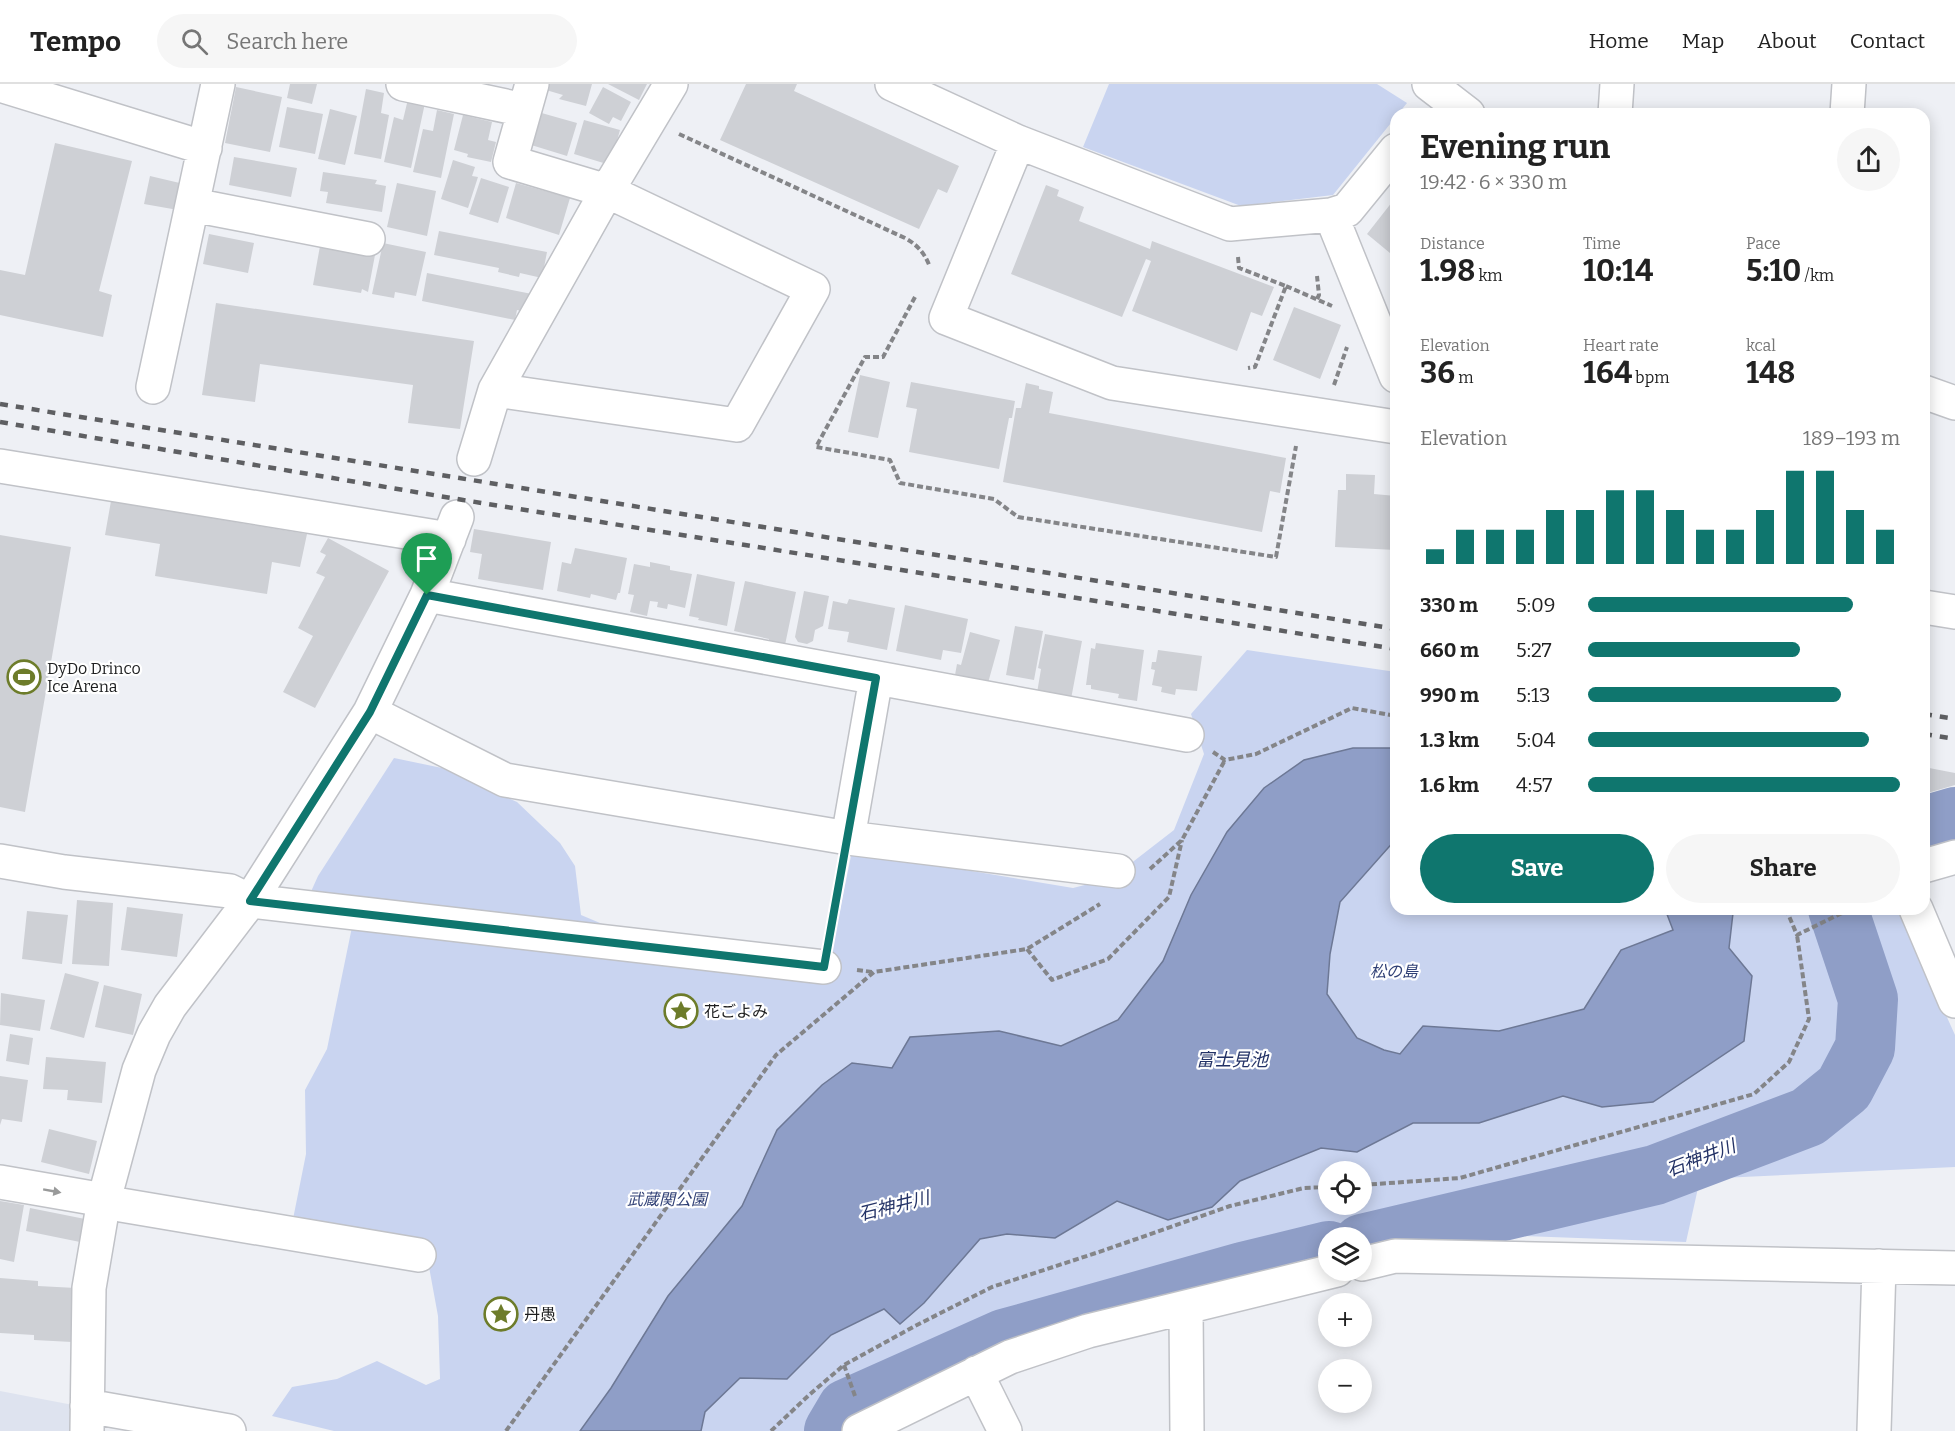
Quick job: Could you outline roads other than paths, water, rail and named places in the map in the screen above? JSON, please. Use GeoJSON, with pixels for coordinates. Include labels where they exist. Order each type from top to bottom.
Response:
{"type":"FeatureCollection","features":[{"type":"Feature","properties":{"kind":"street"},"geometry":{"type":"LineString","coordinates":[[153,387],[218,84]]}},
{"type":"Feature","properties":{"kind":"street"},"geometry":{"type":"LineString","coordinates":[[403,84],[528,97],[510,162],[607,191],[813,289],[737,425],[495,390]]}},
{"type":"Feature","properties":{"kind":"street"},"geometry":{"type":"LineString","coordinates":[[474,459],[495,390],[607,191],[671,84]]}},
{"type":"Feature","properties":{"kind":"street"},"geometry":{"type":"LineString","coordinates":[[892,84],[1018,142],[1230,225],[1331,215],[1347,210],[1390,157]]}},
{"type":"Feature","properties":{"kind":"street"},"geometry":{"type":"LineString","coordinates":[[1615,108],[1617,84]]}},
{"type":"Feature","properties":{"kind":"street"},"geometry":{"type":"LineString","coordinates":[[1847,108],[1849,84]]}},
{"type":"Feature","properties":{"kind":"street"},"geometry":{"type":"LineString","coordinates":[[0,85],[204,148]]}},
{"type":"Feature","properties":{"kind":"street"},"geometry":{"type":"LineString","coordinates":[[1431,97],[1455,108]]}},
{"type":"Feature","properties":{"kind":"street"},"geometry":{"type":"LineString","coordinates":[[1018,142],[946,318],[1112,383],[1390,426]]}},
{"type":"Feature","properties":{"kind":"street"},"geometry":{"type":"LineString","coordinates":[[193,205],[368,238]]}},
{"type":"Feature","properties":{"kind":"street"},"geometry":{"type":"LineString","coordinates":[[1331,215],[1390,361]]}},
{"type":"Feature","properties":{"kind":"street"},"geometry":{"type":"LineString","coordinates":[[1930,394],[1955,403]]}},
{"type":"Feature","properties":{"kind":"street"},"geometry":{"type":"LineString","coordinates":[[0,466],[453,528],[427,595],[370,712],[250,901],[170,1006],[154,1034],[139,1070],[104,1200],[89,1288],[87,1419],[229,1431]]}},
{"type":"Feature","properties":{"kind":"street"},"geometry":{"type":"LineString","coordinates":[[427,595],[1187,735]]}},
{"type":"Feature","properties":{"kind":"street"},"geometry":{"type":"LineString","coordinates":[[1930,608],[1955,612]]}},
{"type":"Feature","properties":{"kind":"street"},"geometry":{"type":"LineString","coordinates":[[848,838],[876,678]]}},
{"type":"Feature","properties":{"kind":"street"},"geometry":{"type":"LineString","coordinates":[[370,712],[505,780],[848,838],[1125,881]]}},
{"type":"Feature","properties":{"kind":"street"},"geometry":{"type":"LineString","coordinates":[[1930,864],[1955,857]]}},
{"type":"Feature","properties":{"kind":"street"},"geometry":{"type":"LineString","coordinates":[[0,861],[64,872],[230,891],[250,901],[824,967]]}},
{"type":"Feature","properties":{"kind":"street"},"geometry":{"type":"LineString","coordinates":[[1919,915],[1955,1001]]}},
{"type":"Feature","properties":{"kind":"street"},"geometry":{"type":"LineString","coordinates":[[0,1182],[121,1205],[419,1255]]}},
{"type":"Feature","properties":{"kind":"street"},"geometry":{"type":"LineString","coordinates":[[1372,1262],[1395,1256],[1955,1268]]}},
{"type":"Feature","properties":{"kind":"street"},"geometry":{"type":"LineString","coordinates":[[1874,1431],[1879,1266]]}},
{"type":"Feature","properties":{"kind":"street"},"geometry":{"type":"LineString","coordinates":[[863,1428],[1010,1357],[1088,1331],[1318,1275]]}},
{"type":"Feature","properties":{"kind":"street"},"geometry":{"type":"LineString","coordinates":[[1186,1308],[1187,1431]]}},
{"type":"Feature","properties":{"kind":"street"},"geometry":{"type":"LineString","coordinates":[[976,1373],[1005,1431]]}},
{"type":"Feature","properties":{"kind":"water","name":"富士見池"},"geometry":{"type":"Polygon","coordinates":[[[1353,748],[1390,748],[1390,846],[1340,902],[1330,954],[1327,994],[1357,1038],[1384,1050],[1400,1054],[1423,1026],[1499,1031],[1584,1009],[1621,950],[1673,930],[1667,915],[1733,915],[1729,948],[1752,976],[1744,1041],[1653,1102],[1602,1107],[1563,1096],[1479,1123],[1413,1123],[1357,1152],[1321,1148],[1240,1181],[1212,1207],[1168,1220],[1117,1201],[1055,1238],[1007,1234],[980,1239],[924,1303],[900,1324],[884,1309],[831,1335],[787,1379],[740,1378],[705,1412],[701,1431],[580,1431],[611,1388],[668,1296],[742,1206],[777,1130],[822,1085],[852,1063],[892,1068],[910,1037],[999,1031],[1061,1046],[1118,1020],[1163,961],[1191,895],[1227,832],[1264,788],[1304,760],[1353,748]]]}},
{"type":"Feature","properties":{"kind":"waterway","name":"石神井川"},"geometry":{"type":"LineString","coordinates":[[1930,824],[1955,817]]}},
{"type":"Feature","properties":{"kind":"waterway","name":"石神井川"},"geometry":{"type":"LineString","coordinates":[[1372,1242],[1655,1175],[1808,1117],[1844,1088],[1865,1048],[1868,999],[1840,915]]}},
{"type":"Feature","properties":{"kind":"waterway","name":"石神井川"},"geometry":{"type":"LineString","coordinates":[[834,1431],[847,1409],[1004,1339],[1243,1272],[1318,1254]]}},
{"type":"Feature","properties":{"kind":"railway"},"geometry":{"type":"LineString","coordinates":[[0,404],[1390,628]]}},
{"type":"Feature","properties":{"kind":"railway"},"geometry":{"type":"LineString","coordinates":[[0,422],[463,500],[1390,648]]}},
{"type":"Feature","properties":{"kind":"railway"},"geometry":{"type":"LineString","coordinates":[[1930,715],[1955,719]]}},
{"type":"Feature","properties":{"kind":"railway"},"geometry":{"type":"LineString","coordinates":[[1930,735],[1955,739]]}},
{"type":"Feature","properties":{"kind":"place","name":"DyDo Drinco Ice Arena"},"geometry":{"type":"Point","coordinates":[24,677]}},
{"type":"Feature","properties":{"kind":"place","name":"花ごよみ"},"geometry":{"type":"Point","coordinates":[681,1011]}},
{"type":"Feature","properties":{"kind":"place","name":"丹愚"},"geometry":{"type":"Point","coordinates":[501,1314]}},
{"type":"Feature","properties":{"kind":"park label","name":"松の島"},"geometry":{"type":"Point","coordinates":[1394,971]}},
{"type":"Feature","properties":{"kind":"park label","name":"武蔵関公園"},"geometry":{"type":"Point","coordinates":[667,1199]}}]}
